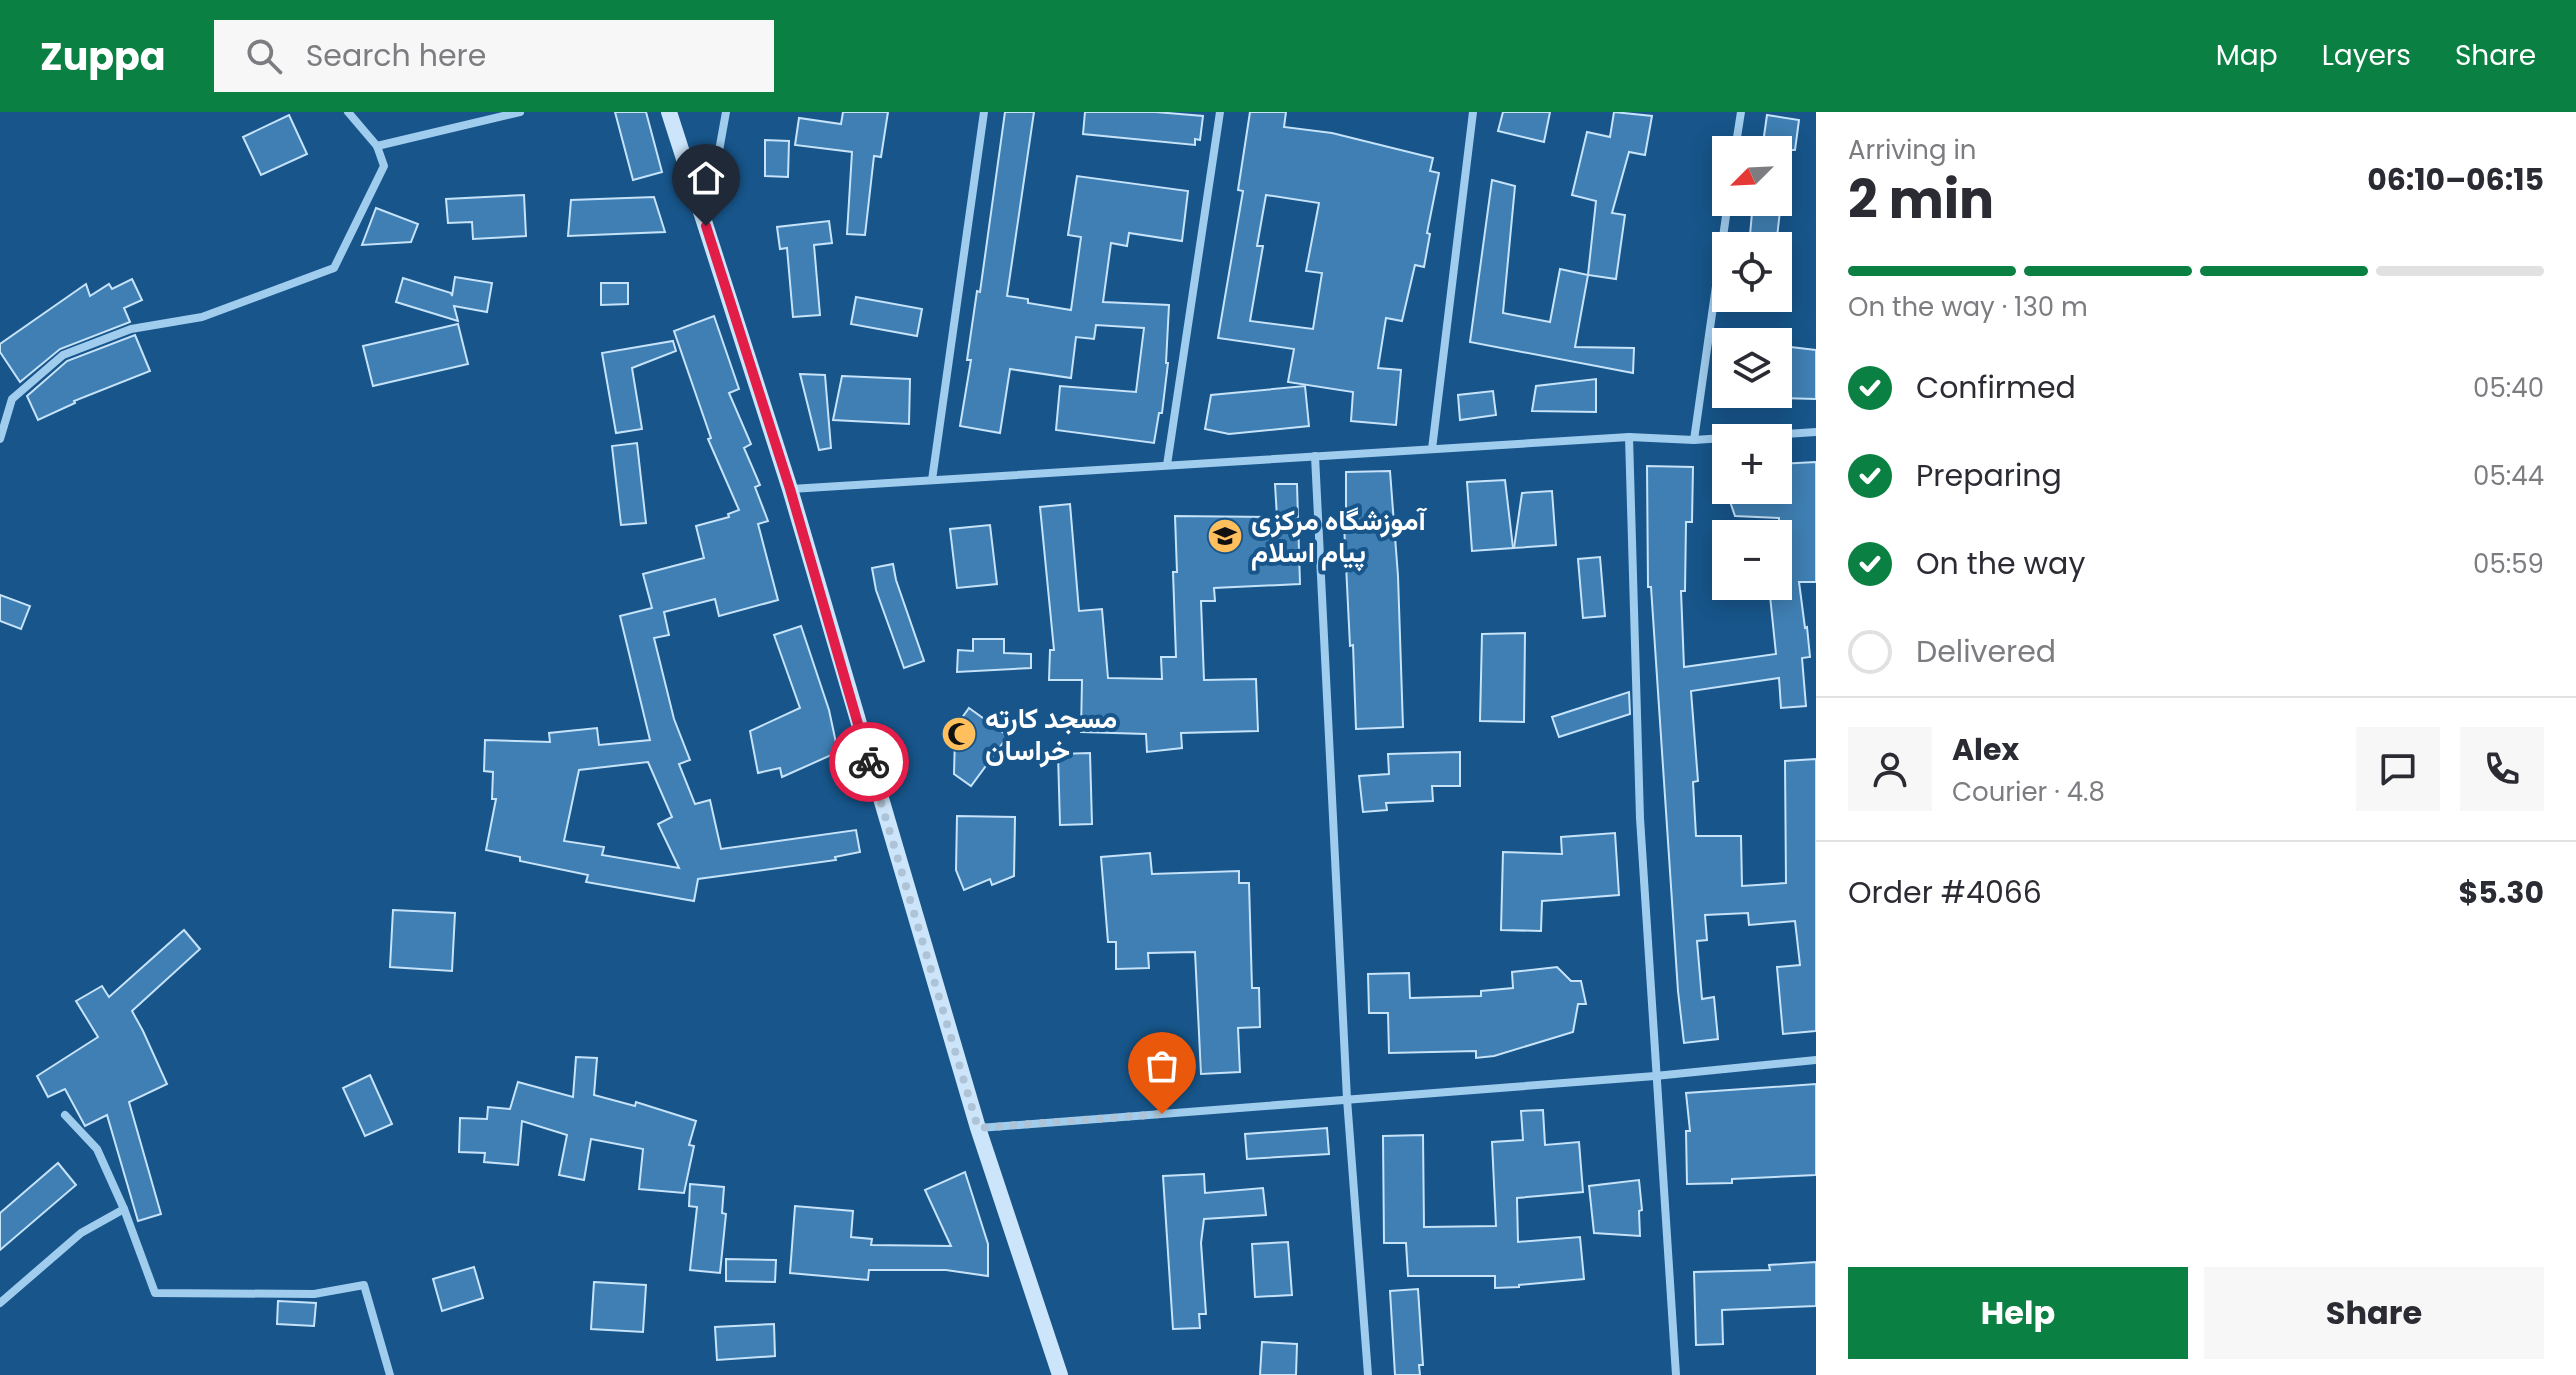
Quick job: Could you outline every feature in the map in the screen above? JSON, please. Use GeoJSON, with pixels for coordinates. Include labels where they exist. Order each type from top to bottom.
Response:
{"type":"FeatureCollection","features":[{"type":"Feature","properties":{"kind":"main road"},"geometry":{"type":"LineString","coordinates":[[669,112],[790,489],[978,1128],[1060,1375]]}},
{"type":"Feature","properties":{"kind":"street"},"geometry":{"type":"LineString","coordinates":[[0,439],[12,399],[63,355],[131,329],[202,317],[334,268],[384,166],[377,146],[348,112]]}},
{"type":"Feature","properties":{"kind":"street"},"geometry":{"type":"LineString","coordinates":[[377,146],[520,112]]}},
{"type":"Feature","properties":{"kind":"street"},"geometry":{"type":"LineString","coordinates":[[706,226],[726,112]]}},
{"type":"Feature","properties":{"kind":"street"},"geometry":{"type":"LineString","coordinates":[[932,480],[984,112]]}},
{"type":"Feature","properties":{"kind":"street"},"geometry":{"type":"LineString","coordinates":[[1167,465],[1220,112]]}},
{"type":"Feature","properties":{"kind":"street"},"geometry":{"type":"LineString","coordinates":[[1432,449],[1473,112]]}},
{"type":"Feature","properties":{"kind":"street"},"geometry":{"type":"LineString","coordinates":[[1737,136],[1741,112]]}},
{"type":"Feature","properties":{"kind":"street"},"geometry":{"type":"LineString","coordinates":[[1694,440],[1726,216]]}},
{"type":"Feature","properties":{"kind":"street"},"geometry":{"type":"LineString","coordinates":[[790,489],[1629,437],[1694,440],[1816,432]]}},
{"type":"Feature","properties":{"kind":"street"},"geometry":{"type":"LineString","coordinates":[[1629,437],[1640,818],[1676,1375]]}},
{"type":"Feature","properties":{"kind":"street"},"geometry":{"type":"LineString","coordinates":[[1315,456],[1347,1099],[1368,1375]]}},
{"type":"Feature","properties":{"kind":"street"},"geometry":{"type":"LineString","coordinates":[[978,1128],[1655,1076],[1816,1060]]}},
{"type":"Feature","properties":{"kind":"street"},"geometry":{"type":"LineString","coordinates":[[65,1115],[97,1149],[124,1209],[155,1293],[314,1294],[364,1285],[390,1375]]}},
{"type":"Feature","properties":{"kind":"street"},"geometry":{"type":"LineString","coordinates":[[0,1303],[81,1233],[124,1209]]}},
{"type":"Feature","properties":{"kind":"building"},"geometry":{"type":"Polygon","coordinates":[[[615,112],[646,112],[662,172],[633,180],[615,112]]]}},
{"type":"Feature","properties":{"kind":"building"},"geometry":{"type":"Polygon","coordinates":[[[843,112],[888,112],[881,157],[874,156],[865,235],[847,234],[852,152],[795,145],[799,118],[841,124],[843,112]]]}},
{"type":"Feature","properties":{"kind":"building"},"geometry":{"type":"Polygon","coordinates":[[[1005,112],[1034,112],[1007,296],[1071,310],[1081,237],[1068,235],[1077,176],[1188,191],[1182,241],[1129,233],[1127,246],[1111,243],[1103,302],[1169,305],[1168,363],[1162,413],[1159,413],[1154,443],[1056,430],[1060,386],[1136,392],[1144,328],[1096,325],[1094,339],[1076,337],[1071,378],[1010,369],[1000,433],[960,426],[971,360],[967,360],[977,291],[980,292],[1005,112]]]}},
{"type":"Feature","properties":{"kind":"building"},"geometry":{"type":"Polygon","coordinates":[[[1085,112],[1156,112],[1203,116],[1200,140],[1195,139],[1195,145],[1083,134],[1085,112]]]}},
{"type":"Feature","properties":{"kind":"building"},"geometry":{"type":"Polygon","coordinates":[[[1250,112],[1286,112],[1284,127],[1332,133],[1433,158],[1430,171],[1439,173],[1424,267],[1415,265],[1402,321],[1386,318],[1378,368],[1401,370],[1396,425],[1351,421],[1353,392],[1288,382],[1294,349],[1218,338],[1243,191],[1238,190],[1250,112]],[[1266,195],[1257,246],[1263,246],[1250,321],[1313,329],[1322,273],[1306,271],[1319,203],[1266,195]]]}},
{"type":"Feature","properties":{"kind":"building"},"geometry":{"type":"Polygon","coordinates":[[[1503,112],[1550,112],[1544,142],[1498,131],[1503,112]]]}},
{"type":"Feature","properties":{"kind":"building"},"geometry":{"type":"Polygon","coordinates":[[[1614,112],[1652,116],[1645,155],[1629,152],[1612,213],[1625,215],[1616,279],[1588,275],[1596,201],[1572,195],[1587,132],[1610,137],[1614,112]]]}},
{"type":"Feature","properties":{"kind":"building"},"geometry":{"type":"Polygon","coordinates":[[[289,115],[307,154],[261,175],[243,137],[289,115]]]}},
{"type":"Feature","properties":{"kind":"building"},"geometry":{"type":"Polygon","coordinates":[[[1767,115],[1799,120],[1795,150],[1792,150],[1792,136],[1764,136],[1767,115]]]}},
{"type":"Feature","properties":{"kind":"building"},"geometry":{"type":"Polygon","coordinates":[[[765,140],[789,141],[788,177],[765,176],[765,140]]]}},
{"type":"Feature","properties":{"kind":"building"},"geometry":{"type":"Polygon","coordinates":[[[1492,180],[1515,186],[1503,313],[1550,322],[1560,269],[1588,275],[1575,347],[1634,348],[1633,373],[1470,342],[1492,180]]]}},
{"type":"Feature","properties":{"kind":"building"},"geometry":{"type":"Polygon","coordinates":[[[524,195],[526,236],[473,239],[472,222],[448,223],[446,199],[524,195]]]}},
{"type":"Feature","properties":{"kind":"building"},"geometry":{"type":"Polygon","coordinates":[[[654,197],[665,232],[568,236],[571,200],[654,197]]]}},
{"type":"Feature","properties":{"kind":"building"},"geometry":{"type":"Polygon","coordinates":[[[376,208],[418,224],[411,242],[362,245],[376,208]]]}},
{"type":"Feature","properties":{"kind":"building"},"geometry":{"type":"Polygon","coordinates":[[[1752,216],[1779,216],[1778,232],[1750,232],[1752,216]]]}},
{"type":"Feature","properties":{"kind":"building"},"geometry":{"type":"Polygon","coordinates":[[[829,221],[832,243],[814,245],[820,315],[793,317],[787,248],[780,249],[777,227],[829,221]]]}},
{"type":"Feature","properties":{"kind":"building"},"geometry":{"type":"Polygon","coordinates":[[[455,277],[492,283],[487,312],[454,306],[458,321],[396,302],[403,278],[451,293],[452,296],[455,277]]]}},
{"type":"Feature","properties":{"kind":"building"},"geometry":{"type":"Polygon","coordinates":[[[132,279],[142,300],[124,308],[130,322],[60,349],[20,382],[0,352],[0,344],[86,284],[90,296],[109,284],[112,289],[132,279]]]}},
{"type":"Feature","properties":{"kind":"building"},"geometry":{"type":"Polygon","coordinates":[[[601,283],[628,283],[628,304],[601,305],[601,283]]]}},
{"type":"Feature","properties":{"kind":"building"},"geometry":{"type":"Polygon","coordinates":[[[856,297],[922,309],[917,336],[851,324],[856,297]]]}},
{"type":"Feature","properties":{"kind":"building"},"geometry":{"type":"Polygon","coordinates":[[[714,316],[739,389],[729,393],[751,444],[744,448],[760,485],[755,487],[768,521],[758,524],[778,600],[719,616],[715,599],[664,612],[669,635],[654,638],[674,719],[690,760],[679,764],[695,804],[710,800],[721,849],[856,830],[860,852],[835,857],[836,860],[698,879],[694,901],[586,882],[588,875],[520,861],[520,857],[486,850],[496,799],[492,799],[493,772],[484,771],[485,740],[550,742],[549,733],[597,728],[599,745],[650,740],[620,616],[652,608],[643,574],[704,558],[696,526],[729,517],[728,514],[739,510],[708,439],[711,438],[674,331],[714,316]],[[648,762],[579,770],[564,841],[604,847],[602,855],[679,868],[658,824],[672,817],[648,762]]]}},
{"type":"Feature","properties":{"kind":"building"},"geometry":{"type":"Polygon","coordinates":[[[458,324],[468,364],[373,386],[363,346],[458,324]]]}},
{"type":"Feature","properties":{"kind":"building"},"geometry":{"type":"Polygon","coordinates":[[[135,335],[150,371],[74,401],[38,420],[27,396],[67,361],[135,335]]]}},
{"type":"Feature","properties":{"kind":"building"},"geometry":{"type":"Polygon","coordinates":[[[673,341],[676,351],[632,368],[642,429],[616,433],[602,353],[673,341]]]}},
{"type":"Feature","properties":{"kind":"building"},"geometry":{"type":"Polygon","coordinates":[[[1792,347],[1816,350],[1816,399],[1792,398],[1792,347]]]}},
{"type":"Feature","properties":{"kind":"building"},"geometry":{"type":"Polygon","coordinates":[[[800,374],[825,375],[831,448],[819,450],[800,374]]]}},
{"type":"Feature","properties":{"kind":"building"},"geometry":{"type":"Polygon","coordinates":[[[842,376],[910,379],[909,424],[833,420],[842,376]]]}},
{"type":"Feature","properties":{"kind":"building"},"geometry":{"type":"Polygon","coordinates":[[[1596,379],[1596,412],[1532,411],[1536,386],[1596,379]]]}},
{"type":"Feature","properties":{"kind":"building"},"geometry":{"type":"Polygon","coordinates":[[[1305,386],[1309,426],[1229,434],[1205,429],[1211,395],[1305,386]]]}},
{"type":"Feature","properties":{"kind":"building"},"geometry":{"type":"Polygon","coordinates":[[[1493,391],[1496,415],[1460,420],[1458,395],[1493,391]]]}},
{"type":"Feature","properties":{"kind":"building"},"geometry":{"type":"Polygon","coordinates":[[[637,443],[646,523],[621,525],[612,446],[637,443]]]}},
{"type":"Feature","properties":{"kind":"building"},"geometry":{"type":"Polygon","coordinates":[[[1816,462],[1816,582],[1799,582],[1810,657],[1802,658],[1806,706],[1781,708],[1779,678],[1691,691],[1698,781],[1693,782],[1696,836],[1741,836],[1742,886],[1786,883],[1785,761],[1816,759],[1816,1031],[1783,1034],[1777,967],[1800,965],[1795,921],[1749,925],[1748,913],[1705,915],[1707,940],[1697,941],[1702,999],[1714,997],[1718,1039],[1684,1043],[1651,587],[1648,587],[1647,466],[1693,467],[1692,522],[1686,522],[1685,591],[1681,591],[1684,667],[1776,654],[1770,600],[1792,600],[1792,520],[1735,516],[1731,504],[1792,504],[1792,463],[1816,462]]]}},
{"type":"Feature","properties":{"kind":"building"},"geometry":{"type":"Polygon","coordinates":[[[1390,471],[1398,576],[1403,727],[1356,729],[1344,524],[1346,472],[1390,471]]]}},
{"type":"Feature","properties":{"kind":"building"},"geometry":{"type":"Polygon","coordinates":[[[1505,480],[1513,548],[1472,551],[1467,482],[1505,480]]]}},
{"type":"Feature","properties":{"kind":"building"},"geometry":{"type":"Polygon","coordinates":[[[1275,484],[1297,484],[1300,584],[1214,588],[1215,601],[1201,601],[1204,680],[1256,679],[1258,731],[1181,733],[1182,748],[1147,752],[1146,734],[1081,732],[1082,680],[1049,680],[1050,650],[1054,650],[1040,507],[1070,504],[1079,611],[1102,609],[1108,678],[1162,679],[1161,657],[1176,657],[1175,516],[1277,517],[1275,484]]]}},
{"type":"Feature","properties":{"kind":"building"},"geometry":{"type":"Polygon","coordinates":[[[1552,491],[1556,545],[1514,548],[1522,493],[1552,491]]]}},
{"type":"Feature","properties":{"kind":"building"},"geometry":{"type":"Polygon","coordinates":[[[990,525],[997,584],[957,588],[950,529],[990,525]]]}},
{"type":"Feature","properties":{"kind":"building"},"geometry":{"type":"Polygon","coordinates":[[[1600,557],[1605,616],[1583,618],[1578,559],[1600,557]]]}},
{"type":"Feature","properties":{"kind":"building"},"geometry":{"type":"Polygon","coordinates":[[[893,564],[924,661],[904,668],[876,590],[872,568],[893,564]]]}},
{"type":"Feature","properties":{"kind":"building"},"geometry":{"type":"Polygon","coordinates":[[[0,595],[30,606],[21,629],[0,621],[0,595]]]}},
{"type":"Feature","properties":{"kind":"building"},"geometry":{"type":"Polygon","coordinates":[[[801,626],[829,710],[838,752],[782,777],[780,768],[758,773],[750,731],[800,708],[774,635],[801,626]]]}},
{"type":"Feature","properties":{"kind":"building"},"geometry":{"type":"Polygon","coordinates":[[[1525,633],[1524,722],[1480,721],[1482,634],[1525,633]]]}},
{"type":"Feature","properties":{"kind":"building"},"geometry":{"type":"Polygon","coordinates":[[[973,639],[1004,639],[1004,653],[1031,654],[1031,668],[957,672],[958,650],[973,651],[973,639]]]}},
{"type":"Feature","properties":{"kind":"building"},"geometry":{"type":"Polygon","coordinates":[[[1629,692],[1630,714],[1559,737],[1552,717],[1629,692]]]}},
{"type":"Feature","properties":{"kind":"building"},"geometry":{"type":"Polygon","coordinates":[[[969,708],[1008,736],[971,786],[954,774],[955,736],[961,734],[959,722],[969,708]]]}},
{"type":"Feature","properties":{"kind":"building"},"geometry":{"type":"Polygon","coordinates":[[[1460,752],[1460,786],[1432,786],[1433,801],[1386,803],[1387,810],[1363,812],[1359,776],[1389,774],[1388,754],[1460,752]]]}},
{"type":"Feature","properties":{"kind":"building"},"geometry":{"type":"Polygon","coordinates":[[[1090,753],[1092,824],[1060,825],[1058,754],[1090,753]]]}},
{"type":"Feature","properties":{"kind":"building"},"geometry":{"type":"Polygon","coordinates":[[[957,816],[1015,817],[1014,876],[992,885],[990,879],[964,890],[956,870],[957,816]]]}},
{"type":"Feature","properties":{"kind":"building"},"geometry":{"type":"Polygon","coordinates":[[[1615,833],[1619,895],[1542,901],[1541,931],[1501,930],[1503,852],[1562,854],[1561,837],[1615,833]]]}},
{"type":"Feature","properties":{"kind":"building"},"geometry":{"type":"Polygon","coordinates":[[[1150,853],[1152,874],[1239,871],[1239,883],[1249,883],[1252,988],[1259,988],[1260,1027],[1238,1028],[1240,1072],[1201,1074],[1195,952],[1148,953],[1149,968],[1116,969],[1116,942],[1108,942],[1101,857],[1150,853]]]}},
{"type":"Feature","properties":{"kind":"building"},"geometry":{"type":"Polygon","coordinates":[[[393,910],[455,913],[452,971],[390,967],[393,910]]]}},
{"type":"Feature","properties":{"kind":"building"},"geometry":{"type":"Polygon","coordinates":[[[184,930],[200,949],[132,1011],[167,1084],[129,1102],[161,1214],[138,1221],[107,1115],[85,1126],[65,1089],[48,1097],[37,1076],[98,1037],[76,1001],[102,986],[109,997],[184,930]]]}},
{"type":"Feature","properties":{"kind":"building"},"geometry":{"type":"Polygon","coordinates":[[[1557,967],[1571,981],[1581,981],[1586,1004],[1578,1004],[1573,1032],[1494,1056],[1476,1058],[1476,1051],[1389,1053],[1388,1013],[1369,1013],[1368,974],[1409,973],[1410,998],[1481,996],[1481,991],[1513,988],[1512,972],[1557,967]]]}},
{"type":"Feature","properties":{"kind":"building"},"geometry":{"type":"Polygon","coordinates":[[[576,1057],[597,1058],[594,1095],[635,1106],[636,1102],[696,1121],[689,1145],[694,1146],[684,1193],[639,1189],[643,1149],[591,1139],[584,1180],[559,1175],[567,1135],[522,1121],[518,1165],[484,1162],[485,1153],[459,1152],[460,1118],[487,1119],[488,1107],[510,1109],[518,1082],[573,1097],[576,1057]]]}},
{"type":"Feature","properties":{"kind":"building"},"geometry":{"type":"Polygon","coordinates":[[[370,1075],[392,1124],[365,1136],[343,1088],[370,1075]]]}},
{"type":"Feature","properties":{"kind":"building"},"geometry":{"type":"Polygon","coordinates":[[[1816,1084],[1816,1175],[1687,1184],[1686,1131],[1690,1131],[1686,1093],[1816,1084]]]}},
{"type":"Feature","properties":{"kind":"building"},"geometry":{"type":"Polygon","coordinates":[[[1543,1110],[1545,1145],[1579,1142],[1583,1192],[1517,1198],[1518,1242],[1580,1237],[1584,1279],[1495,1288],[1495,1276],[1408,1276],[1406,1243],[1384,1243],[1383,1136],[1423,1135],[1424,1227],[1496,1226],[1492,1142],[1523,1140],[1521,1111],[1543,1110]]]}},
{"type":"Feature","properties":{"kind":"building"},"geometry":{"type":"Polygon","coordinates":[[[1327,1128],[1329,1154],[1247,1159],[1245,1134],[1327,1128]]]}},
{"type":"Feature","properties":{"kind":"building"},"geometry":{"type":"Polygon","coordinates":[[[58,1163],[76,1185],[0,1250],[0,1213],[58,1163]]]}},
{"type":"Feature","properties":{"kind":"building"},"geometry":{"type":"Polygon","coordinates":[[[965,1172],[988,1244],[988,1276],[946,1270],[869,1270],[868,1280],[790,1273],[795,1206],[853,1211],[851,1237],[872,1239],[871,1245],[951,1246],[925,1190],[965,1172]]]}},
{"type":"Feature","properties":{"kind":"building"},"geometry":{"type":"Polygon","coordinates":[[[1204,1174],[1205,1193],[1263,1188],[1266,1215],[1204,1219],[1201,1243],[1206,1314],[1199,1314],[1200,1328],[1173,1329],[1163,1176],[1204,1174]]]}},
{"type":"Feature","properties":{"kind":"building"},"geometry":{"type":"Polygon","coordinates":[[[1639,1180],[1642,1210],[1639,1211],[1640,1236],[1594,1233],[1589,1186],[1639,1180]]]}},
{"type":"Feature","properties":{"kind":"building"},"geometry":{"type":"Polygon","coordinates":[[[690,1184],[724,1187],[722,1213],[726,1214],[720,1273],[690,1270],[697,1207],[689,1206],[690,1184]]]}},
{"type":"Feature","properties":{"kind":"building"},"geometry":{"type":"Polygon","coordinates":[[[1288,1242],[1292,1295],[1255,1297],[1252,1244],[1288,1242]]]}},
{"type":"Feature","properties":{"kind":"building"},"geometry":{"type":"Polygon","coordinates":[[[726,1259],[776,1260],[775,1282],[726,1281],[726,1259]]]}},
{"type":"Feature","properties":{"kind":"building"},"geometry":{"type":"Polygon","coordinates":[[[1816,1262],[1816,1306],[1722,1310],[1723,1344],[1696,1345],[1694,1272],[1770,1270],[1769,1265],[1816,1262]]]}},
{"type":"Feature","properties":{"kind":"building"},"geometry":{"type":"Polygon","coordinates":[[[474,1267],[483,1298],[442,1311],[433,1279],[474,1267]]]}},
{"type":"Feature","properties":{"kind":"building"},"geometry":{"type":"Polygon","coordinates":[[[594,1282],[646,1285],[643,1332],[591,1329],[594,1282]]]}},
{"type":"Feature","properties":{"kind":"building"},"geometry":{"type":"Polygon","coordinates":[[[1418,1289],[1423,1365],[1419,1365],[1420,1375],[1395,1375],[1390,1291],[1418,1289]]]}},
{"type":"Feature","properties":{"kind":"building"},"geometry":{"type":"Polygon","coordinates":[[[278,1301],[316,1303],[314,1326],[277,1324],[278,1301]]]}},
{"type":"Feature","properties":{"kind":"building"},"geometry":{"type":"Polygon","coordinates":[[[774,1324],[775,1356],[717,1360],[715,1327],[774,1324]]]}},
{"type":"Feature","properties":{"kind":"building"},"geometry":{"type":"Polygon","coordinates":[[[1262,1342],[1297,1344],[1296,1375],[1260,1375],[1262,1342]]]}},
{"type":"Feature","properties":{"kind":"way so far"},"geometry":{"type":"LineString","coordinates":[[869,762],[978,1128],[1162,1114]]}},
{"type":"Feature","properties":{"kind":"place","name":"آموزشگاه مرکزی پیام اسلام"},"geometry":{"type":"Point","coordinates":[1225,536]}},
{"type":"Feature","properties":{"kind":"place","name":"مسجد کارته خراسان"},"geometry":{"type":"Point","coordinates":[959,734]}},
{"type":"Feature","properties":{"kind":"route"},"geometry":{"type":"LineString","coordinates":[[706,226],[790,489],[869,762]]}}]}
